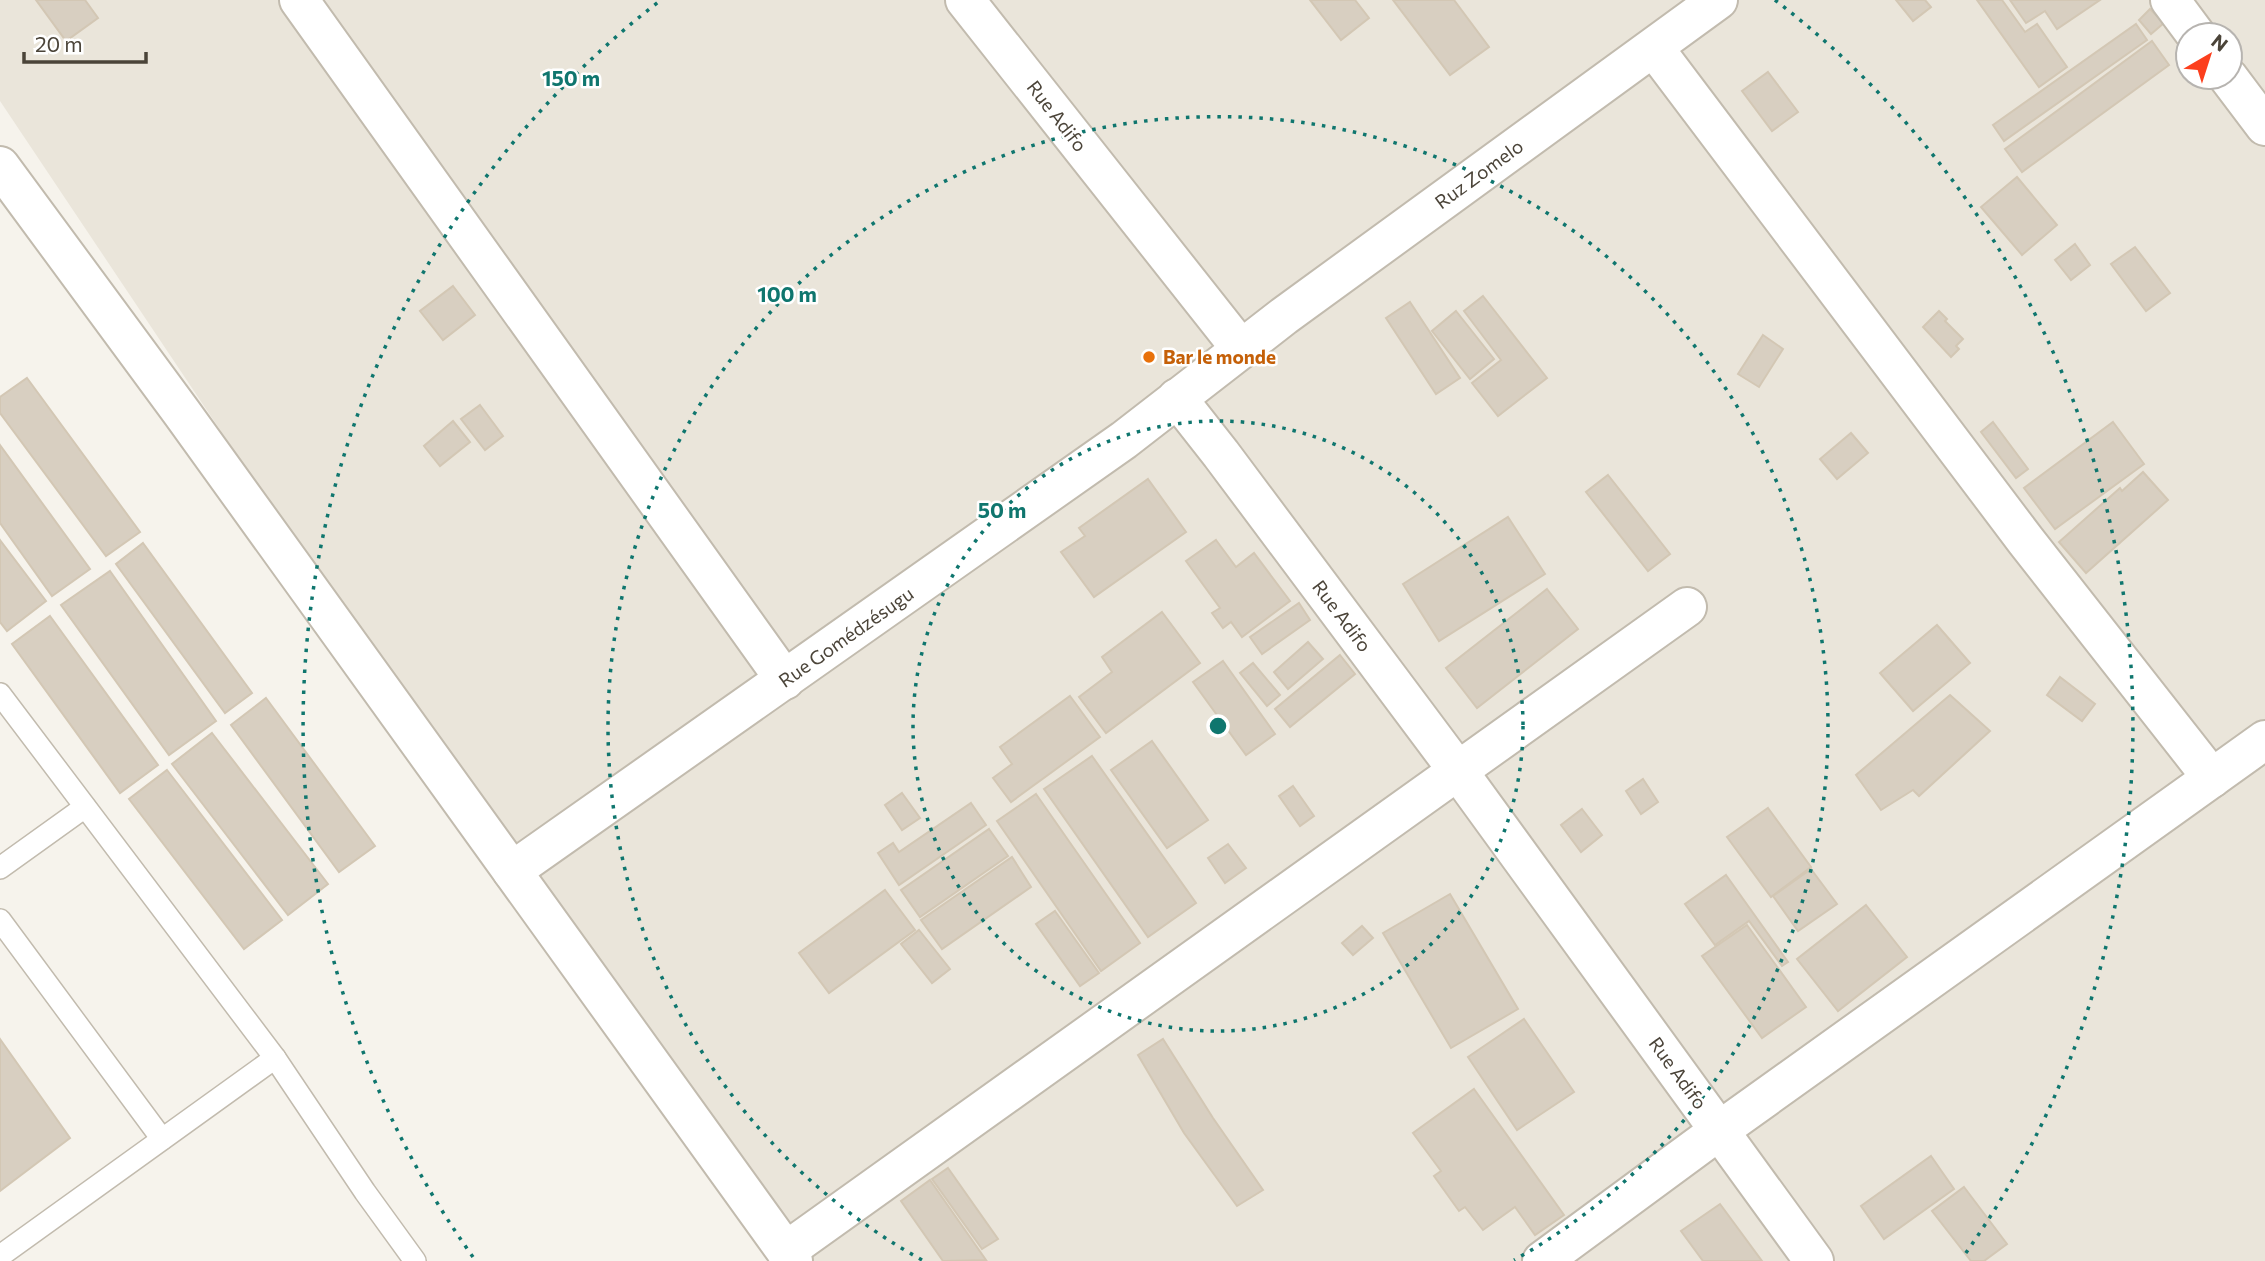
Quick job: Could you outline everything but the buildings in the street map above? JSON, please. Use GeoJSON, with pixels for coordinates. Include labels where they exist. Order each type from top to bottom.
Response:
{"type":"FeatureCollection","features":[{"type":"Feature","properties":{"kind":"street"},"geometry":{"type":"LineString","coordinates":[[299,0],[785,680]]}},
{"type":"Feature","properties":{"kind":"street","name":"Rue Adifo"},"geometry":{"type":"LineString","coordinates":[[965,0],[1241,349]]}},
{"type":"Feature","properties":{"kind":"street","name":"Ruz Zomelo"},"geometry":{"type":"LineString","coordinates":[[1241,349],[1718,0]]}},
{"type":"Feature","properties":{"kind":"street"},"geometry":{"type":"LineString","coordinates":[[2170,0],[2186,21]]}},
{"type":"Feature","properties":{"kind":"street"},"geometry":{"type":"LineString","coordinates":[[1654,48],[2026,541],[2212,778]]}},
{"type":"Feature","properties":{"kind":"street"},"geometry":{"type":"LineString","coordinates":[[2239,91],[2265,126]]}},
{"type":"Feature","properties":{"kind":"street"},"geometry":{"type":"LineString","coordinates":[[0,166],[182,413],[789,1256],[1687,607]]}},
{"type":"Feature","properties":{"kind":"street"},"geometry":{"type":"LineString","coordinates":[[1177,398],[1241,349]]}},
{"type":"Feature","properties":{"kind":"street","name":"Rue Gomédzésugu"},"geometry":{"type":"LineString","coordinates":[[512,871],[1112,448],[1177,398]]}},
{"type":"Feature","properties":{"kind":"street","name":"Rue Adifo"},"geometry":{"type":"LineString","coordinates":[[1177,398],[1458,771],[1814,1261]]}},
{"type":"Feature","properties":{"kind":"street"},"geometry":{"type":"LineString","coordinates":[[1542,1261],[1720,1130],[2265,740]]}},
{"type":"Feature","properties":{"kind":"lane"},"geometry":{"type":"LineString","coordinates":[[0,694],[275,1058],[415,1261]]}},
{"type":"Feature","properties":{"kind":"lane"},"geometry":{"type":"LineString","coordinates":[[0,868],[85,807]]}},
{"type":"Feature","properties":{"kind":"lane"},"geometry":{"type":"LineString","coordinates":[[0,920],[162,1139]]}},
{"type":"Feature","properties":{"kind":"lane"},"geometry":{"type":"LineString","coordinates":[[0,1256],[275,1058]]}},
{"type":"Feature","properties":{"kind":"shaded area"},"geometry":{"type":"Polygon","coordinates":[[[0,0],[2265,0],[2265,1261],[776,1261],[0,101],[0,0]]]}},
{"type":"Feature","properties":{"kind":"place","name":"Bar le monde"},"geometry":{"type":"Point","coordinates":[1149,357]}}]}
